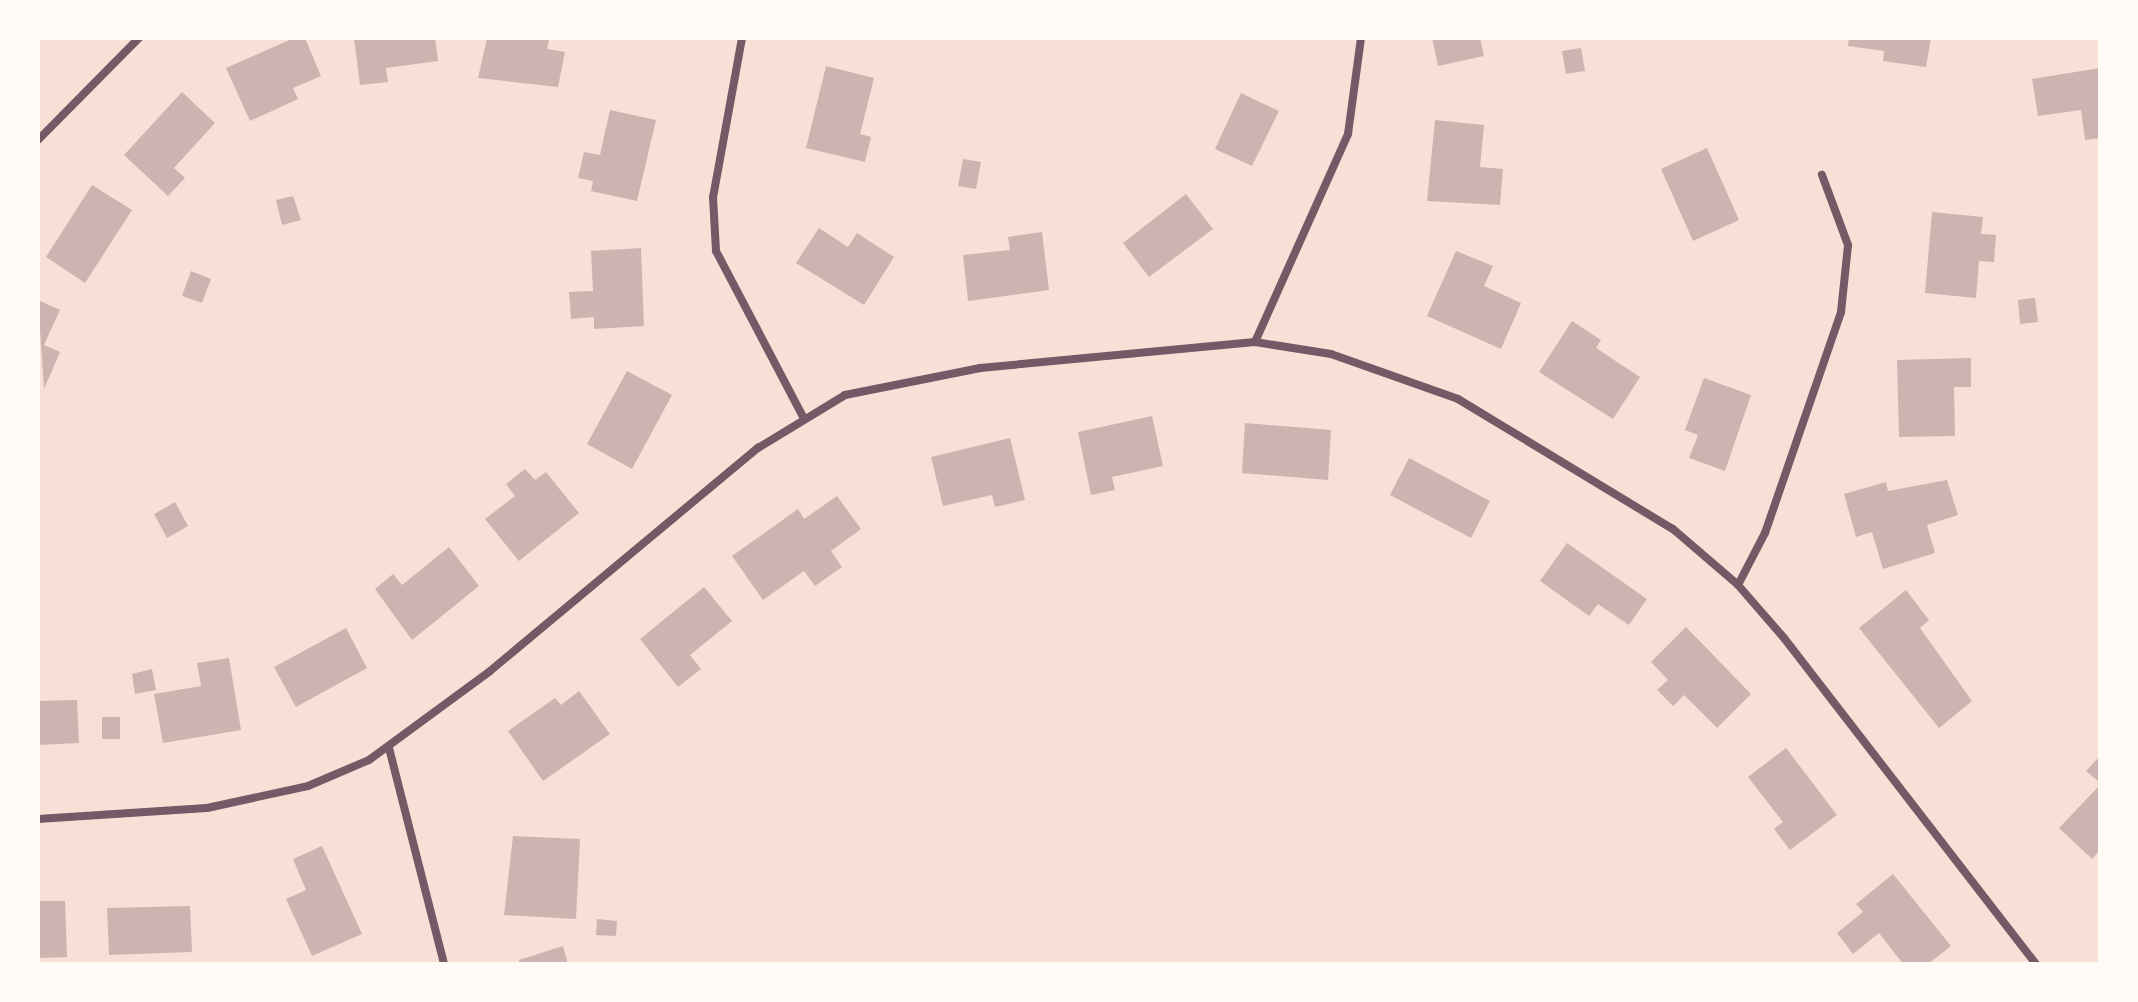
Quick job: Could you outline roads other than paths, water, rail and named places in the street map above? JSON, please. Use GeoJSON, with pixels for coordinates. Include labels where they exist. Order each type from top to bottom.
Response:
{"type":"FeatureCollection","features":[{"type":"Feature","properties":{"kind":"street"},"geometry":{"type":"LineString","coordinates":[[38,140],[139,38]]}},
{"type":"Feature","properties":{"kind":"street"},"geometry":{"type":"LineString","coordinates":[[742,38],[713,197],[716,251],[803,417]]}},
{"type":"Feature","properties":{"kind":"street"},"geometry":{"type":"LineString","coordinates":[[1255,342],[1351,124],[1361,38]]}},
{"type":"Feature","properties":{"kind":"street"},"geometry":{"type":"LineString","coordinates":[[1738,585],[1765,533],[1825,368],[1847,283],[1848,245],[1822,175]]}},
{"type":"Feature","properties":{"kind":"street"},"geometry":{"type":"LineString","coordinates":[[38,819],[167,813],[249,800],[328,779],[389,748],[803,417],[845,395],[918,377],[1255,342],[1331,354],[1472,406],[1622,492],[1738,585],[1855,724],[2036,964]]}},
{"type":"Feature","properties":{"kind":"street"},"geometry":{"type":"LineString","coordinates":[[389,748],[444,964]]}}]}
